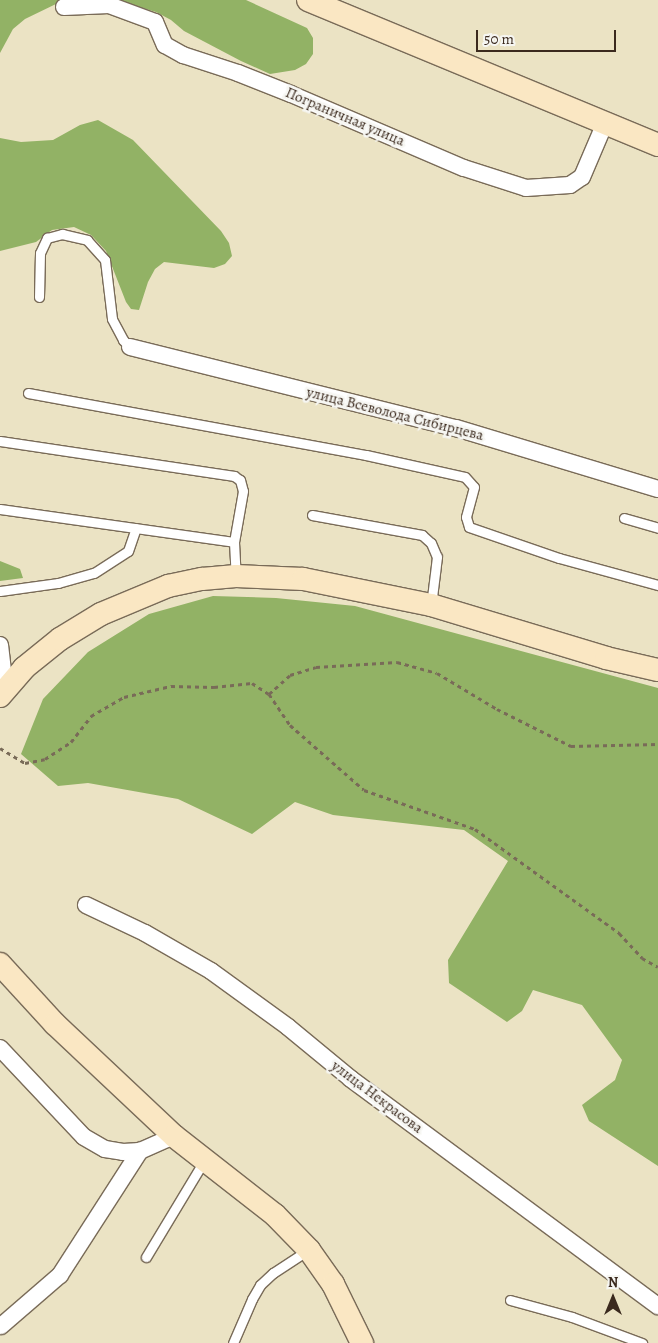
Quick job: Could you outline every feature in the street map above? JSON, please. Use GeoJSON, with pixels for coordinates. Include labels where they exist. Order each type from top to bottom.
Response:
{"type":"FeatureCollection","features":[{"type":"Feature","properties":{"kind":"main road"},"geometry":{"type":"LineString","coordinates":[[314,1],[658,145]]}},
{"type":"Feature","properties":{"kind":"main road"},"geometry":{"type":"LineString","coordinates":[[2,692],[24,668],[60,639],[101,614],[168,586],[202,579],[236,576],[303,578],[431,605],[606,658],[658,670]]}},
{"type":"Feature","properties":{"kind":"main road"},"geometry":{"type":"LineString","coordinates":[[0,964],[54,1024],[174,1136],[275,1215],[309,1250],[334,1284],[362,1343]]}},
{"type":"Feature","properties":{"kind":"street","name":"Пограничная улица"},"geometry":{"type":"LineString","coordinates":[[64,7],[109,5],[155,22],[166,45],[183,55],[238,73],[291,94],[464,168],[526,188],[570,185],[582,176],[605,123]]}},
{"type":"Feature","properties":{"kind":"street","name":"улица Всеволода Сибирцева"},"geometry":{"type":"LineString","coordinates":[[130,347],[456,428],[658,489]]}},
{"type":"Feature","properties":{"kind":"street"},"geometry":{"type":"LineString","coordinates":[[0,644],[2,692]]}},
{"type":"Feature","properties":{"kind":"street","name":"улица Некрасова"},"geometry":{"type":"LineString","coordinates":[[86,905],[146,933],[211,971],[288,1027],[351,1080],[658,1306]]}},
{"type":"Feature","properties":{"kind":"street"},"geometry":{"type":"LineString","coordinates":[[0,1048],[84,1137],[105,1149],[123,1152],[140,1151],[174,1136]]}},
{"type":"Feature","properties":{"kind":"street"},"geometry":{"type":"LineString","coordinates":[[0,1326],[60,1275],[140,1151]]}},
{"type":"Feature","properties":{"kind":"lane"},"geometry":{"type":"LineString","coordinates":[[39,297],[40,253],[47,238],[62,234],[87,240],[105,260],[112,320],[123,340],[130,347]]}},
{"type":"Feature","properties":{"kind":"lane"},"geometry":{"type":"LineString","coordinates":[[28,393],[366,455],[465,477],[474,487],[466,517],[469,527],[559,558],[658,586]]}},
{"type":"Feature","properties":{"kind":"lane"},"geometry":{"type":"LineString","coordinates":[[0,441],[234,476],[240,480],[243,490],[234,542],[236,576]]}},
{"type":"Feature","properties":{"kind":"lane"},"geometry":{"type":"LineString","coordinates":[[0,509],[234,542]]}},
{"type":"Feature","properties":{"kind":"lane"},"geometry":{"type":"LineString","coordinates":[[312,516],[422,534],[431,543],[437,557],[431,605]]}},
{"type":"Feature","properties":{"kind":"lane"},"geometry":{"type":"LineString","coordinates":[[624,518],[658,528]]}},
{"type":"Feature","properties":{"kind":"lane"},"geometry":{"type":"LineString","coordinates":[[0,591],[58,583],[94,573],[128,551],[136,528]]}},
{"type":"Feature","properties":{"kind":"lane"},"geometry":{"type":"LineString","coordinates":[[146,1257],[205,1160]]}},
{"type":"Feature","properties":{"kind":"lane"},"geometry":{"type":"LineString","coordinates":[[233,1343],[260,1285],[273,1273],[309,1250]]}},
{"type":"Feature","properties":{"kind":"lane"},"geometry":{"type":"LineString","coordinates":[[510,1300],[572,1317],[642,1343]]}},
{"type":"Feature","properties":{"kind":"path"},"geometry":{"type":"LineString","coordinates":[[269,694],[290,675],[316,668],[397,662],[437,673],[497,709],[571,746],[658,744]]}},
{"type":"Feature","properties":{"kind":"path"},"geometry":{"type":"LineString","coordinates":[[0,748],[25,763],[45,759],[71,742],[91,716],[124,698],[171,686],[214,686],[252,683],[269,694],[290,725],[364,790],[475,829],[619,933],[642,958],[658,967]]}},
{"type":"Feature","properties":{"kind":"green space"},"geometry":{"type":"Polygon","coordinates":[[[0,0],[71,0],[58,3],[25,19],[13,29],[0,53],[0,0]]]}},
{"type":"Feature","properties":{"kind":"green space"},"geometry":{"type":"Polygon","coordinates":[[[115,0],[246,0],[307,28],[313,38],[313,54],[306,64],[295,70],[270,74],[184,31],[171,20],[156,12],[115,0]]]}},
{"type":"Feature","properties":{"kind":"green space"},"geometry":{"type":"Polygon","coordinates":[[[98,120],[133,140],[221,231],[229,243],[232,256],[225,264],[214,268],[164,262],[155,269],[148,282],[139,310],[131,309],[126,302],[106,251],[91,235],[74,227],[52,230],[36,242],[0,251],[0,138],[21,142],[53,140],[80,125],[98,120]]]}},
{"type":"Feature","properties":{"kind":"green space"},"geometry":{"type":"Polygon","coordinates":[[[0,561],[20,569],[23,578],[0,581],[0,561]]]}},
{"type":"Feature","properties":{"kind":"green space"},"geometry":{"type":"Polygon","coordinates":[[[213,596],[276,598],[355,606],[658,688],[658,1166],[589,1121],[582,1105],[615,1080],[622,1060],[582,1005],[533,990],[522,1011],[507,1022],[449,983],[448,960],[508,861],[464,830],[333,815],[295,802],[252,834],[178,799],[88,783],[58,786],[21,754],[43,699],[88,652],[149,614],[213,596]]]}}]}
